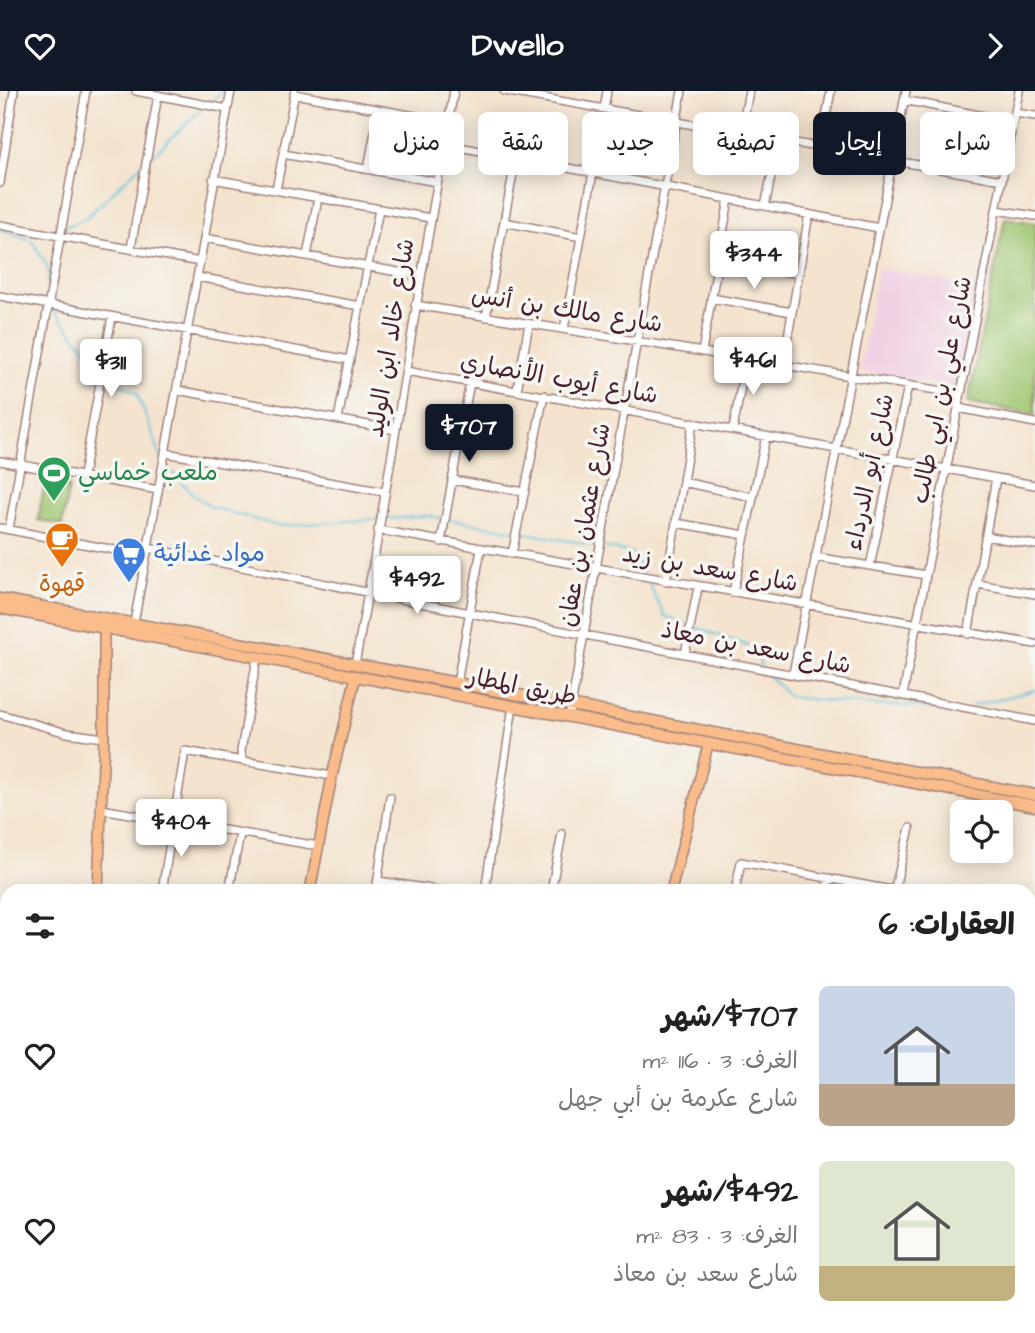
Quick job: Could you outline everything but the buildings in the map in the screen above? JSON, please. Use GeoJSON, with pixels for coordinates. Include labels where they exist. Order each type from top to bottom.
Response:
{"type":"FeatureCollection","features":[{"type":"Feature","properties":{"kind":"highway","name":"طريق المطار"},"geometry":{"type":"LineString","coordinates":[[0,599],[257,657],[1035,806]]}},
{"type":"Feature","properties":{"kind":"highway","name":"طريق المطار"},"geometry":{"type":"LineString","coordinates":[[0,608],[104,629],[134,624],[357,664],[1035,796]]}},
{"type":"Feature","properties":{"kind":"highway"},"geometry":{"type":"LineString","coordinates":[[356,676],[357,664]]}},
{"type":"Feature","properties":{"kind":"main road"},"geometry":{"type":"LineString","coordinates":[[98,884],[104,738],[104,629]]}},
{"type":"Feature","properties":{"kind":"main road"},"geometry":{"type":"LineString","coordinates":[[311,884],[332,776],[356,676]]}},
{"type":"Feature","properties":{"kind":"main road"},"geometry":{"type":"LineString","coordinates":[[673,884],[708,745]]}},
{"type":"Feature","properties":{"kind":"street"},"geometry":{"type":"LineString","coordinates":[[0,183],[14,91]]}},
{"type":"Feature","properties":{"kind":"street"},"geometry":{"type":"LineString","coordinates":[[9,529],[86,91]]}},
{"type":"Feature","properties":{"kind":"street"},"geometry":{"type":"LineString","coordinates":[[135,91],[228,109]]}},
{"type":"Feature","properties":{"kind":"street"},"geometry":{"type":"LineString","coordinates":[[134,624],[231,91]]}},
{"type":"Feature","properties":{"kind":"street","name":"شارع خالد ابن الوليد"},"geometry":{"type":"LineString","coordinates":[[450,112],[454,91]]}},
{"type":"Feature","properties":{"kind":"street"},"geometry":{"type":"LineString","coordinates":[[504,91],[529,93],[622,112]]}},
{"type":"Feature","properties":{"kind":"street"},"geometry":{"type":"LineString","coordinates":[[604,109],[607,91]]}},
{"type":"Feature","properties":{"kind":"street","name":"شارع عثمان بن عفان"},"geometry":{"type":"LineString","coordinates":[[679,112],[682,91]]}},
{"type":"Feature","properties":{"kind":"street"},"geometry":{"type":"LineString","coordinates":[[745,112],[749,91]]}},
{"type":"Feature","properties":{"kind":"street"},"geometry":{"type":"LineString","coordinates":[[827,112],[831,91]]}},
{"type":"Feature","properties":{"kind":"street"},"geometry":{"type":"LineString","coordinates":[[902,112],[906,91]]}},
{"type":"Feature","properties":{"kind":"street","name":"شارع علي بن ابي طالب"},"geometry":{"type":"LineString","coordinates":[[1015,113],[1019,91]]}},
{"type":"Feature","properties":{"kind":"street"},"geometry":{"type":"LineString","coordinates":[[276,190],[295,92],[390,112]]}},
{"type":"Feature","properties":{"kind":"street"},"geometry":{"type":"LineString","coordinates":[[131,248],[158,95]]}},
{"type":"Feature","properties":{"kind":"street"},"geometry":{"type":"LineString","coordinates":[[904,100],[963,112]]}},
{"type":"Feature","properties":{"kind":"street"},"geometry":{"type":"LineString","coordinates":[[368,169],[379,110]]}},
{"type":"Feature","properties":{"kind":"street"},"geometry":{"type":"LineString","coordinates":[[1015,113],[1035,116]]}},
{"type":"Feature","properties":{"kind":"street"},"geometry":{"type":"LineString","coordinates":[[283,154],[437,182]]}},
{"type":"Feature","properties":{"kind":"street"},"geometry":{"type":"LineString","coordinates":[[906,163],[1002,180]]}},
{"type":"Feature","properties":{"kind":"street","name":"شارع خالد ابن الوليد"},"geometry":{"type":"LineString","coordinates":[[357,664],[438,175]]}},
{"type":"Feature","properties":{"kind":"street"},"geometry":{"type":"LineString","coordinates":[[486,317],[513,175]]}},
{"type":"Feature","properties":{"kind":"street"},"geometry":{"type":"LineString","coordinates":[[564,329],[593,175]]}},
{"type":"Feature","properties":{"kind":"street"},"geometry":{"type":"LineString","coordinates":[[604,175],[879,228]]}},
{"type":"Feature","properties":{"kind":"street","name":"شارع عثمان بن عفان"},"geometry":{"type":"LineString","coordinates":[[569,718],[667,175]]}},
{"type":"Feature","properties":{"kind":"street"},"geometry":{"type":"LineString","coordinates":[[765,206],[772,175]]}},
{"type":"Feature","properties":{"kind":"street"},"geometry":{"type":"LineString","coordinates":[[793,674],[889,175]]}},
{"type":"Feature","properties":{"kind":"street","name":"شارع علي بن ابي طالب"},"geometry":{"type":"LineString","coordinates":[[902,695],[1003,175]]}},
{"type":"Feature","properties":{"kind":"street"},"geometry":{"type":"LineString","coordinates":[[213,179],[430,218]]}},
{"type":"Feature","properties":{"kind":"street"},"geometry":{"type":"LineString","coordinates":[[307,256],[318,198]]}},
{"type":"Feature","properties":{"kind":"street"},"geometry":{"type":"LineString","coordinates":[[702,352],[729,199]]}},
{"type":"Feature","properties":{"kind":"street"},"geometry":{"type":"LineString","coordinates":[[338,419],[379,209]]}},
{"type":"Feature","properties":{"kind":"street"},"geometry":{"type":"LineString","coordinates":[[996,210],[1035,216]]}},
{"type":"Feature","properties":{"kind":"street"},"geometry":{"type":"LineString","coordinates":[[783,365],[809,214]]}},
{"type":"Feature","properties":{"kind":"street"},"geometry":{"type":"LineString","coordinates":[[504,222],[581,237]]}},
{"type":"Feature","properties":{"kind":"street"},"geometry":{"type":"LineString","coordinates":[[0,225],[200,263]]}},
{"type":"Feature","properties":{"kind":"street"},"geometry":{"type":"LineString","coordinates":[[204,238],[421,276]]}},
{"type":"Feature","properties":{"kind":"street"},"geometry":{"type":"LineString","coordinates":[[718,260],[799,274]]}},
{"type":"Feature","properties":{"kind":"street"},"geometry":{"type":"LineString","coordinates":[[197,277],[360,306]]}},
{"type":"Feature","properties":{"kind":"street"},"geometry":{"type":"LineString","coordinates":[[0,296],[350,360]]}},
{"type":"Feature","properties":{"kind":"street"},"geometry":{"type":"LineString","coordinates":[[711,298],[792,312]]}},
{"type":"Feature","properties":{"kind":"street","name":"شارع مالك بن أنس"},"geometry":{"type":"LineString","coordinates":[[415,305],[961,394]]}},
{"type":"Feature","properties":{"kind":"street"},"geometry":{"type":"LineString","coordinates":[[83,476],[112,317]]}},
{"type":"Feature","properties":{"kind":"street"},"geometry":{"type":"LineString","coordinates":[[517,390],[529,324]]}},
{"type":"Feature","properties":{"kind":"street"},"geometry":{"type":"LineString","coordinates":[[733,430],[746,359]]}},
{"type":"Feature","properties":{"kind":"street","name":"شارع أيوب الأنصاري"},"geometry":{"type":"LineString","coordinates":[[406,371],[1035,485]]}},
{"type":"Feature","properties":{"kind":"street"},"geometry":{"type":"LineString","coordinates":[[441,542],[470,382]]}},
{"type":"Feature","properties":{"kind":"street","name":"شارع أبو الدرداء"},"geometry":{"type":"LineString","coordinates":[[870,566],[908,386]]}},
{"type":"Feature","properties":{"kind":"street"},"geometry":{"type":"LineString","coordinates":[[177,390],[395,430]]}},
{"type":"Feature","properties":{"kind":"street"},"geometry":{"type":"LineString","coordinates":[[513,554],[544,395]]}},
{"type":"Feature","properties":{"kind":"street"},"geometry":{"type":"LineString","coordinates":[[958,408],[1035,423]]}},
{"type":"Feature","properties":{"kind":"street"},"geometry":{"type":"LineString","coordinates":[[666,581],[693,422]]}},
{"type":"Feature","properties":{"kind":"street"},"geometry":{"type":"LineString","coordinates":[[733,593],[766,436]]}},
{"type":"Feature","properties":{"kind":"street"},"geometry":{"type":"LineString","coordinates":[[166,453],[384,492]]}},
{"type":"Feature","properties":{"kind":"street"},"geometry":{"type":"LineString","coordinates":[[0,461],[158,490]]}},
{"type":"Feature","properties":{"kind":"street"},"geometry":{"type":"LineString","coordinates":[[968,633],[996,478]]}},
{"type":"Feature","properties":{"kind":"street"},"geometry":{"type":"LineString","coordinates":[[452,480],[525,492]]}},
{"type":"Feature","properties":{"kind":"street"},"geometry":{"type":"LineString","coordinates":[[683,482],[753,497]]}},
{"type":"Feature","properties":{"kind":"street"},"geometry":{"type":"LineString","coordinates":[[676,523],[746,535]]}},
{"type":"Feature","properties":{"kind":"street","name":"شارع سعد بن معاذ"},"geometry":{"type":"LineString","coordinates":[[0,528],[369,591],[470,613],[1035,721]]}},
{"type":"Feature","properties":{"kind":"street","name":"شارع سعد بن زيد"},"geometry":{"type":"LineString","coordinates":[[378,530],[1035,644]]}},
{"type":"Feature","properties":{"kind":"street"},"geometry":{"type":"LineString","coordinates":[[986,536],[1035,545]]}},
{"type":"Feature","properties":{"kind":"street"},"geometry":{"type":"LineString","coordinates":[[457,684],[481,549]]}},
{"type":"Feature","properties":{"kind":"street"},"geometry":{"type":"LineString","coordinates":[[815,557],[926,575]]}},
{"type":"Feature","properties":{"kind":"street"},"geometry":{"type":"LineString","coordinates":[[978,584],[1035,594]]}},
{"type":"Feature","properties":{"kind":"street"},"geometry":{"type":"LineString","coordinates":[[685,654],[698,587]]}},
{"type":"Feature","properties":{"kind":"street"},"geometry":{"type":"LineString","coordinates":[[242,759],[241,751],[257,657]]}},
{"type":"Feature","properties":{"kind":"street"},"geometry":{"type":"LineString","coordinates":[[486,884],[513,706]]}},
{"type":"Feature","properties":{"kind":"street"},"geometry":{"type":"LineString","coordinates":[[0,715],[67,733],[104,738]]}},
{"type":"Feature","properties":{"kind":"street"},"geometry":{"type":"LineString","coordinates":[[163,884],[185,751],[332,776]]}},
{"type":"Feature","properties":{"kind":"street"},"geometry":{"type":"LineString","coordinates":[[377,884],[390,797]]}},
{"type":"Feature","properties":{"kind":"street"},"geometry":{"type":"LineString","coordinates":[[101,809],[318,846]]}},
{"type":"Feature","properties":{"kind":"street"},"geometry":{"type":"LineString","coordinates":[[897,884],[910,828]]}},
{"type":"Feature","properties":{"kind":"street"},"geometry":{"type":"LineString","coordinates":[[230,884],[240,834]]}},
{"type":"Feature","properties":{"kind":"street"},"geometry":{"type":"LineString","coordinates":[[552,884],[562,834]]}},
{"type":"Feature","properties":{"kind":"street"},"geometry":{"type":"LineString","coordinates":[[736,884],[741,862],[860,884]]}},
{"type":"Feature","properties":{"kind":"street"},"geometry":{"type":"LineString","coordinates":[[828,884],[830,878]]}},
{"type":"Feature","properties":{"kind":"street"},"geometry":{"type":"LineString","coordinates":[[378,881],[398,884]]}},
{"type":"Feature","properties":{"kind":"shaded area"},"geometry":{"type":"Polygon","coordinates":[[[878,268],[976,286],[957,387],[859,371],[878,268]]]}},
{"type":"Feature","properties":{"kind":"green space"},"geometry":{"type":"Polygon","coordinates":[[[1005,218],[1035,223],[1035,415],[968,402],[1005,218]]]}},
{"type":"Feature","properties":{"kind":"green space","name":"ملعب خماسي"},"geometry":{"type":"Polygon","coordinates":[[[45,482],[69,486],[62,525],[38,520],[45,482]]]}},
{"type":"Feature","properties":{"kind":"waterway"},"geometry":{"type":"LineString","coordinates":[[210,102],[222,91]]}},
{"type":"Feature","properties":{"kind":"waterway"},"geometry":{"type":"LineString","coordinates":[[151,157],[203,108]]}},
{"type":"Feature","properties":{"kind":"waterway"},"geometry":{"type":"LineString","coordinates":[[65,227],[86,218],[141,165]]}},
{"type":"Feature","properties":{"kind":"waterway"},"geometry":{"type":"LineString","coordinates":[[0,229],[32,240],[49,270],[48,288]]}},
{"type":"Feature","properties":{"kind":"waterway"},"geometry":{"type":"LineString","coordinates":[[52,309],[101,366]]}},
{"type":"Feature","properties":{"kind":"waterway"},"geometry":{"type":"LineString","coordinates":[[105,371],[111,379],[137,393],[162,459]]}},
{"type":"Feature","properties":{"kind":"waterway"},"geometry":{"type":"LineString","coordinates":[[166,466],[194,495],[211,507],[279,526],[380,519]]}},
{"type":"Feature","properties":{"kind":"waterway"},"geometry":{"type":"LineString","coordinates":[[385,519],[430,516],[442,518]]}},
{"type":"Feature","properties":{"kind":"waterway"},"geometry":{"type":"LineString","coordinates":[[448,519],[515,531]]}},
{"type":"Feature","properties":{"kind":"waterway"},"geometry":{"type":"LineString","coordinates":[[520,532],[597,546]]}},
{"type":"Feature","properties":{"kind":"waterway"},"geometry":{"type":"LineString","coordinates":[[603,547],[632,553],[643,574]]}},
{"type":"Feature","properties":{"kind":"waterway"},"geometry":{"type":"LineString","coordinates":[[646,579],[665,616],[686,624]]}},
{"type":"Feature","properties":{"kind":"waterway"},"geometry":{"type":"LineString","coordinates":[[692,626],[754,648],[761,666]]}},
{"type":"Feature","properties":{"kind":"waterway"},"geometry":{"type":"LineString","coordinates":[[766,673],[789,697],[868,705],[946,707]]}},
{"type":"Feature","properties":{"kind":"waterway"},"geometry":{"type":"LineString","coordinates":[[972,706],[1035,690]]}},
{"type":"Feature","properties":{"kind":"place","name":"ملعب خماسي"},"geometry":{"type":"Point","coordinates":[54,503]}},
{"type":"Feature","properties":{"kind":"place","name":"قهوة"},"geometry":{"type":"Point","coordinates":[62,569]}},
{"type":"Feature","properties":{"kind":"place","name":"مواد غدائية"},"geometry":{"type":"Point","coordinates":[129,584]}}]}
